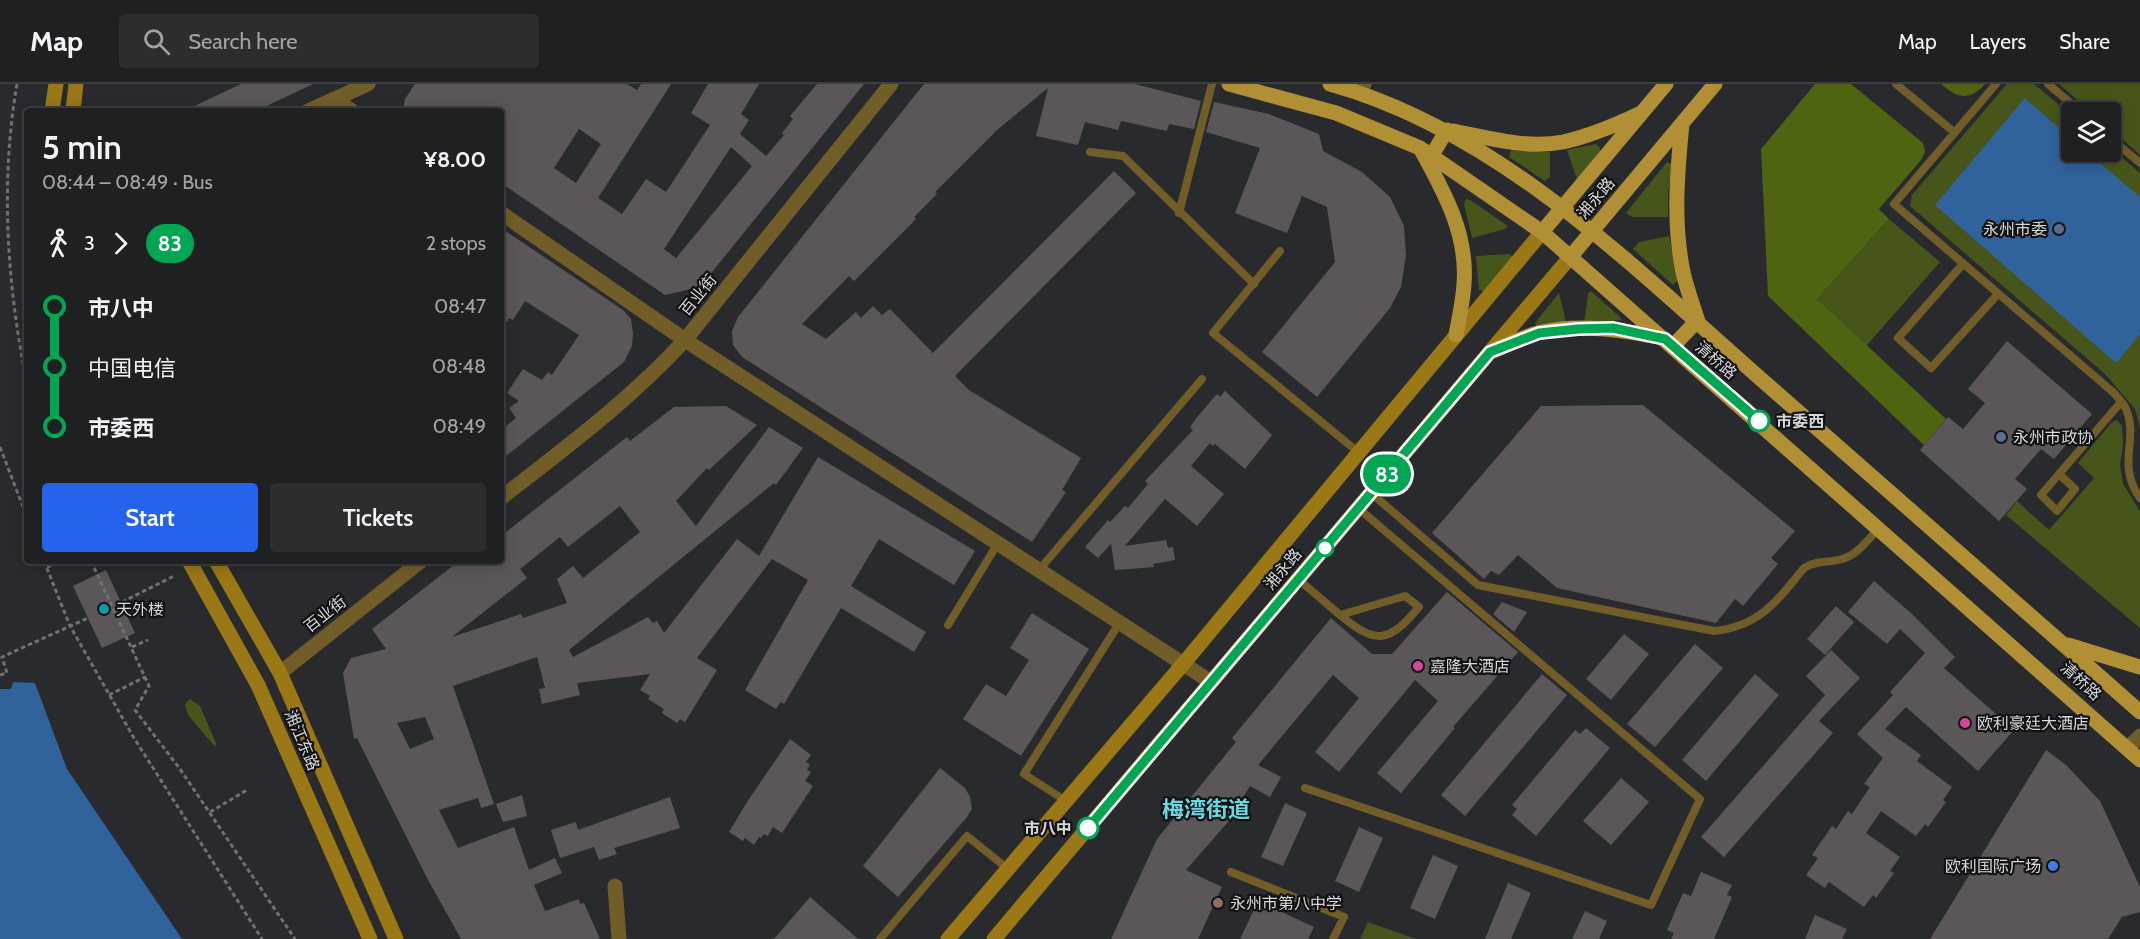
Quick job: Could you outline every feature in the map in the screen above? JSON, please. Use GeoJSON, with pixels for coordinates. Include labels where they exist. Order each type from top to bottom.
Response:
{"type":"FeatureCollection","features":[{"type":"Feature","properties":{"kind":"main road"},"geometry":{"type":"LineString","coordinates":[[52,108],[56,84]]}},
{"type":"Feature","properties":{"kind":"main road"},"geometry":{"type":"LineString","coordinates":[[73,108],[76,84]]}},
{"type":"Feature","properties":{"kind":"main road","name":"清桥路"},"geometry":{"type":"LineString","coordinates":[[1229,84],[1336,113],[1426,152],[1542,232],[1572,255],[1669,343],[2134,746],[2140,760]]}},
{"type":"Feature","properties":{"kind":"main road","name":"清桥路"},"geometry":{"type":"LineString","coordinates":[[1330,84],[1363,88],[1447,130],[1562,207],[2140,712]]}},
{"type":"Feature","properties":{"kind":"main road","name":"湘永路"},"geometry":{"type":"LineString","coordinates":[[948,939],[1184,663],[1666,84]]}},
{"type":"Feature","properties":{"kind":"main road","name":"湘永路"},"geometry":{"type":"LineString","coordinates":[[998,938],[1715,84]]}},
{"type":"Feature","properties":{"kind":"main road"},"geometry":{"type":"LineString","coordinates":[[1456,335],[1464,282],[1461,238],[1447,196],[1426,152],[1447,130],[1514,142],[1561,142],[1602,131],[1641,113]]}},
{"type":"Feature","properties":{"kind":"main road"},"geometry":{"type":"LineString","coordinates":[[1490,352],[1539,333],[1578,329],[1613,328],[1669,343],[1698,324],[1684,273],[1677,228],[1677,179],[1682,124]]}},
{"type":"Feature","properties":{"kind":"main road","name":"湘江东路"},"geometry":{"type":"LineString","coordinates":[[191,564],[258,686],[369,939]]}},
{"type":"Feature","properties":{"kind":"main road","name":"湘江东路"},"geometry":{"type":"LineString","coordinates":[[218,564],[280,673],[318,767],[396,939]]}},
{"type":"Feature","properties":{"kind":"main road"},"geometry":{"type":"LineString","coordinates":[[2062,644],[2140,667]]}},
{"type":"Feature","properties":{"kind":"street"},"geometry":{"type":"LineString","coordinates":[[314,108],[368,84]]}},
{"type":"Feature","properties":{"kind":"street","name":"百业街"},"geometry":{"type":"LineString","coordinates":[[504,496],[653,375],[685,340],[891,84]]}},
{"type":"Feature","properties":{"kind":"street"},"geometry":{"type":"LineString","coordinates":[[334,99],[348,108]]}},
{"type":"Feature","properties":{"kind":"street"},"geometry":{"type":"LineString","coordinates":[[504,215],[685,340],[1211,682]]}},
{"type":"Feature","properties":{"kind":"street","name":"百业街"},"geometry":{"type":"LineString","coordinates":[[280,673],[416,564]]}},
{"type":"Feature","properties":{"kind":"street"},"geometry":{"type":"LineString","coordinates":[[2134,746],[2140,736]]}},
{"type":"Feature","properties":{"kind":"street"},"geometry":{"type":"LineString","coordinates":[[615,886],[619,939]]}},
{"type":"Feature","properties":{"kind":"lane"},"geometry":{"type":"LineString","coordinates":[[1179,213],[1212,84]]}},
{"type":"Feature","properties":{"kind":"lane"},"geometry":{"type":"LineString","coordinates":[[1896,84],[1954,132]]}},
{"type":"Feature","properties":{"kind":"lane"},"geometry":{"type":"LineString","coordinates":[[1996,84],[1894,204],[2114,393],[2126,409],[2129,428],[2127,468],[2132,486],[2140,498]]}},
{"type":"Feature","properties":{"kind":"lane"},"geometry":{"type":"LineString","coordinates":[[2048,84],[2069,102]]}},
{"type":"Feature","properties":{"kind":"lane"},"geometry":{"type":"LineString","coordinates":[[2121,147],[2140,163]]}},
{"type":"Feature","properties":{"kind":"lane"},"geometry":{"type":"LineString","coordinates":[[1090,152],[1123,156],[1254,284]]}},
{"type":"Feature","properties":{"kind":"lane"},"geometry":{"type":"LineString","coordinates":[[1280,252],[1214,333],[1358,452]]}},
{"type":"Feature","properties":{"kind":"lane"},"geometry":{"type":"LineString","coordinates":[[1963,264],[1898,338],[1931,368],[1998,294]]}},
{"type":"Feature","properties":{"kind":"lane"},"geometry":{"type":"LineString","coordinates":[[1039,570],[1202,379]]}},
{"type":"Feature","properties":{"kind":"lane"},"geometry":{"type":"LineString","coordinates":[[2059,474],[2121,402]]}},
{"type":"Feature","properties":{"kind":"lane"},"geometry":{"type":"LineString","coordinates":[[1371,493],[1478,585],[1714,631],[1729,629],[1761,616],[1772,607],[1804,568],[1811,563],[1843,559],[1851,555],[1880,527]]}},
{"type":"Feature","properties":{"kind":"lane"},"geometry":{"type":"LineString","coordinates":[[1305,788],[1651,904],[1700,799],[1358,508]]}},
{"type":"Feature","properties":{"kind":"lane"},"geometry":{"type":"LineString","coordinates":[[948,625],[998,543]]}},
{"type":"Feature","properties":{"kind":"lane"},"geometry":{"type":"LineString","coordinates":[[1298,579],[1340,615],[1370,636],[1380,637],[1394,633],[1419,607],[1405,596],[1340,615]]}},
{"type":"Feature","properties":{"kind":"lane"},"geometry":{"type":"LineString","coordinates":[[1066,801],[1024,774],[1120,622]]}},
{"type":"Feature","properties":{"kind":"lane"},"geometry":{"type":"LineString","coordinates":[[880,939],[968,836],[1008,869]]}},
{"type":"Feature","properties":{"kind":"lane"},"geometry":{"type":"LineString","coordinates":[[1231,872],[1344,917],[1333,939]]}},
{"type":"Feature","properties":{"kind":"path"},"geometry":{"type":"LineString","coordinates":[[17,84],[7,177],[8,266],[24,365]]}},
{"type":"Feature","properties":{"kind":"path"},"geometry":{"type":"LineString","coordinates":[[0,447],[24,509]]}},
{"type":"Feature","properties":{"kind":"path"},"geometry":{"type":"LineString","coordinates":[[46,564],[70,626],[134,738],[262,939]]}},
{"type":"Feature","properties":{"kind":"path"},"geometry":{"type":"LineString","coordinates":[[47,567],[54,564]]}},
{"type":"Feature","properties":{"kind":"path"},"geometry":{"type":"LineString","coordinates":[[92,564],[149,686],[135,710],[209,812],[296,939]]}},
{"type":"Feature","properties":{"kind":"path"},"geometry":{"type":"LineString","coordinates":[[122,602],[174,576]]}},
{"type":"Feature","properties":{"kind":"path"},"geometry":{"type":"LineString","coordinates":[[0,675],[7,673],[2,657],[88,618]]}},
{"type":"Feature","properties":{"kind":"path"},"geometry":{"type":"LineString","coordinates":[[132,647],[148,640]]}},
{"type":"Feature","properties":{"kind":"path"},"geometry":{"type":"LineString","coordinates":[[110,695],[145,677]]}},
{"type":"Feature","properties":{"kind":"path"},"geometry":{"type":"LineString","coordinates":[[209,812],[247,790]]}},
{"type":"Feature","properties":{"kind":"green space"},"geometry":{"type":"Polygon","coordinates":[[[1815,84],[1851,84],[1923,143],[1925,152],[1921,160],[1879,209],[1889,219],[1817,299],[1946,419],[1924,445],[1768,296],[1761,149],[1815,84]]]}},
{"type":"Feature","properties":{"kind":"green space"},"geometry":{"type":"Polygon","coordinates":[[[1941,84],[1985,84],[1974,94],[1963,96],[1941,84]]]}},
{"type":"Feature","properties":{"kind":"green space"},"geometry":{"type":"Polygon","coordinates":[[[2007,84],[2034,84],[2061,107],[2061,162],[2121,162],[2121,157],[2140,173],[2140,428],[2135,409],[2105,374],[1910,206],[1912,195],[2007,84]]]}},
{"type":"Feature","properties":{"kind":"green space"},"geometry":{"type":"Polygon","coordinates":[[[2059,84],[2140,84],[2140,155],[2121,138],[2121,102],[2080,102],[2059,84]]]}},
{"type":"Feature","properties":{"kind":"green space"},"geometry":{"type":"Polygon","coordinates":[[[1596,144],[1600,151],[1577,179],[1567,150],[1596,144]]]}},
{"type":"Feature","properties":{"kind":"green space"},"geometry":{"type":"Polygon","coordinates":[[[1511,150],[1550,152],[1550,177],[1545,181],[1509,157],[1511,150]]]}},
{"type":"Feature","properties":{"kind":"green space"},"geometry":{"type":"Polygon","coordinates":[[[1667,162],[1672,164],[1668,217],[1632,217],[1626,213],[1667,162]]]}},
{"type":"Feature","properties":{"kind":"green space"},"geometry":{"type":"Polygon","coordinates":[[[1466,199],[1508,226],[1505,229],[1472,238],[1464,204],[1466,199]]]}},
{"type":"Feature","properties":{"kind":"green space"},"geometry":{"type":"Polygon","coordinates":[[[1889,219],[1940,262],[1866,346],[1817,299],[1889,219]]]}},
{"type":"Feature","properties":{"kind":"green space"},"geometry":{"type":"Polygon","coordinates":[[[1669,236],[1678,280],[1673,285],[1633,249],[1639,242],[1669,236]]]}},
{"type":"Feature","properties":{"kind":"green space"},"geometry":{"type":"Polygon","coordinates":[[[1509,254],[1513,257],[1484,291],[1479,290],[1476,256],[1509,254]]]}},
{"type":"Feature","properties":{"kind":"green space"},"geometry":{"type":"Polygon","coordinates":[[[1591,291],[1621,320],[1584,324],[1588,294],[1591,291]]]}},
{"type":"Feature","properties":{"kind":"green space"},"geometry":{"type":"Polygon","coordinates":[[[1559,293],[1567,326],[1537,328],[1535,323],[1559,293]]]}},
{"type":"Feature","properties":{"kind":"green space"},"geometry":{"type":"Polygon","coordinates":[[[2117,420],[2122,426],[2123,446],[2120,465],[2123,484],[2140,511],[2140,628],[2006,515],[2017,501],[2049,530],[2094,478],[2078,463],[2112,422],[2117,420]]]}},
{"type":"Feature","properties":{"kind":"green space"},"geometry":{"type":"Polygon","coordinates":[[[190,699],[200,706],[216,743],[215,747],[188,715],[185,704],[190,699]]]}},
{"type":"Feature","properties":{"kind":"green space"},"geometry":{"type":"Polygon","coordinates":[[[1368,922],[1416,939],[1360,939],[1368,922]]]}},
{"type":"Feature","properties":{"kind":"water"},"geometry":{"type":"Polygon","coordinates":[[[2025,98],[2061,130],[2061,162],[2099,162],[2140,197],[2140,334],[2116,363],[1935,205],[2025,98]]]}},
{"type":"Feature","properties":{"kind":"water"},"geometry":{"type":"Polygon","coordinates":[[[13,682],[35,683],[67,769],[182,939],[0,939],[0,689],[11,689],[13,682]]]}},
{"type":"Feature","properties":{"kind":"building"},"geometry":{"type":"Polygon","coordinates":[[[241,84],[313,84],[262,108],[190,108],[241,84]]]}},
{"type":"Feature","properties":{"kind":"building"},"geometry":{"type":"Polygon","coordinates":[[[415,84],[627,84],[637,90],[641,84],[671,84],[598,198],[622,214],[646,179],[666,192],[710,125],[691,113],[708,84],[759,84],[741,114],[749,120],[740,134],[766,156],[784,135],[782,133],[793,119],[790,116],[817,84],[864,84],[700,287],[665,295],[504,185],[504,108],[404,108],[405,99],[415,84]],[[579,129],[554,168],[576,183],[601,144],[579,129]],[[731,147],[664,249],[676,258],[752,166],[731,147]]]}},
{"type":"Feature","properties":{"kind":"building"},"geometry":{"type":"Polygon","coordinates":[[[924,84],[1135,84],[1201,101],[1194,129],[1169,124],[1167,131],[1121,121],[1118,130],[1085,122],[1078,145],[1036,136],[1048,88],[997,130],[935,192],[937,194],[914,217],[916,219],[854,281],[849,276],[802,324],[826,339],[856,312],[861,318],[873,306],[882,315],[890,309],[933,353],[1114,171],[1136,193],[955,376],[969,390],[1081,458],[1062,490],[1066,492],[1032,542],[742,357],[733,345],[732,331],[738,317],[924,84]]]}},
{"type":"Feature","properties":{"kind":"building"},"geometry":{"type":"Polygon","coordinates":[[[1214,102],[1269,114],[1319,134],[1323,151],[1362,172],[1390,197],[1404,226],[1406,255],[1401,287],[1390,308],[1317,397],[1262,352],[1335,262],[1327,207],[1302,196],[1287,233],[1235,213],[1260,148],[1206,132],[1214,102]]]}},
{"type":"Feature","properties":{"kind":"building"},"geometry":{"type":"Polygon","coordinates":[[[504,230],[623,310],[631,319],[633,333],[632,346],[624,362],[504,458],[504,428],[516,418],[509,408],[519,401],[507,393],[523,369],[542,380],[548,372],[552,375],[579,335],[525,301],[513,320],[509,318],[504,326],[504,230]]]}},
{"type":"Feature","properties":{"kind":"building","name":"永州市政协"},"geometry":{"type":"Polygon","coordinates":[[[2007,341],[2092,414],[2054,459],[2041,449],[2015,479],[2027,489],[1999,521],[1920,450],[1948,417],[1963,429],[1985,403],[1968,389],[2007,341]]]}},
{"type":"Feature","properties":{"kind":"building"},"geometry":{"type":"Polygon","coordinates":[[[1225,391],[1272,435],[1245,469],[1215,444],[1213,446],[1210,443],[1191,466],[1224,494],[1197,526],[1165,499],[1125,546],[1166,540],[1168,548],[1173,547],[1175,560],[1153,564],[1154,567],[1115,570],[1111,544],[1098,558],[1085,547],[1108,520],[1110,522],[1125,506],[1128,508],[1148,484],[1145,481],[1193,430],[1190,427],[1198,416],[1217,394],[1220,397],[1225,391]]]}},
{"type":"Feature","properties":{"kind":"building"},"geometry":{"type":"Polygon","coordinates":[[[1643,405],[1795,531],[1771,558],[1778,564],[1743,606],[1735,599],[1716,623],[1557,588],[1518,555],[1499,575],[1491,571],[1484,579],[1432,533],[1541,406],[1643,405]]]}},
{"type":"Feature","properties":{"kind":"building"},"geometry":{"type":"Polygon","coordinates":[[[726,406],[757,425],[709,470],[707,468],[676,501],[696,526],[769,427],[803,448],[776,485],[774,483],[569,650],[573,657],[648,617],[653,623],[657,621],[664,633],[737,539],[759,556],[818,457],[975,551],[954,585],[879,539],[851,586],[926,632],[914,652],[841,608],[784,704],[781,702],[776,709],[745,690],[808,580],[772,559],[697,658],[717,670],[685,722],[680,719],[677,723],[662,713],[664,709],[648,699],[650,696],[640,690],[650,674],[577,683],[580,695],[542,704],[539,689],[545,688],[537,657],[453,686],[494,804],[481,808],[478,798],[439,810],[458,848],[514,827],[529,870],[555,858],[562,873],[534,885],[545,911],[579,899],[580,904],[584,903],[600,939],[461,939],[426,876],[357,738],[354,739],[343,673],[351,658],[386,649],[372,629],[455,564],[504,564],[504,534],[627,437],[630,441],[674,407],[726,406]],[[620,506],[568,547],[560,537],[520,569],[527,578],[452,637],[521,614],[523,618],[567,603],[557,579],[573,566],[583,578],[640,532],[620,506]],[[425,717],[397,723],[410,749],[434,739],[425,717]]]}},
{"type":"Feature","properties":{"kind":"building","name":"天外楼"},"geometry":{"type":"Polygon","coordinates":[[[106,570],[135,633],[102,648],[73,586],[106,570]]]}},
{"type":"Feature","properties":{"kind":"building"},"geometry":{"type":"Polygon","coordinates":[[[1874,581],[1912,614],[1955,657],[1944,668],[2014,730],[1978,771],[1906,707],[1885,729],[1921,755],[1917,761],[1952,787],[1943,800],[1946,802],[1928,827],[1925,824],[1916,836],[1881,811],[1866,833],[1900,857],[1890,871],[1894,873],[1876,898],[1873,895],[1864,907],[1829,882],[1825,888],[1806,875],[1818,858],[1812,855],[1832,826],[1836,829],[1848,811],[1852,814],[1870,787],[1864,784],[1883,758],[1857,734],[1893,695],[1890,692],[1925,653],[1900,629],[1887,644],[1848,612],[1874,581]]]}},
{"type":"Feature","properties":{"kind":"building"},"geometry":{"type":"Polygon","coordinates":[[[1447,592],[1518,652],[1453,727],[1455,728],[1401,793],[1377,773],[1438,701],[1415,680],[1339,772],[1315,752],[1359,698],[1333,675],[1258,765],[1281,777],[1270,797],[1250,786],[1228,822],[1186,870],[1222,887],[1198,939],[1111,939],[1157,839],[1236,742],[1232,738],[1331,618],[1372,654],[1392,654],[1447,592]]]}},
{"type":"Feature","properties":{"kind":"building"},"geometry":{"type":"Polygon","coordinates":[[[1502,602],[1527,612],[1514,632],[1493,614],[1502,602]]]}},
{"type":"Feature","properties":{"kind":"building"},"geometry":{"type":"Polygon","coordinates":[[[1836,606],[1854,622],[1825,655],[1807,639],[1836,606]]]}},
{"type":"Feature","properties":{"kind":"building"},"geometry":{"type":"Polygon","coordinates":[[[1032,613],[1089,649],[1021,756],[963,719],[986,684],[1006,696],[1029,660],[1010,648],[1032,613]]]}},
{"type":"Feature","properties":{"kind":"building"},"geometry":{"type":"Polygon","coordinates":[[[1624,634],[1649,654],[1611,700],[1586,679],[1624,634]]]}},
{"type":"Feature","properties":{"kind":"building"},"geometry":{"type":"Polygon","coordinates":[[[1695,644],[1723,668],[1655,747],[1627,724],[1695,644]]]}},
{"type":"Feature","properties":{"kind":"building"},"geometry":{"type":"Polygon","coordinates":[[[1831,650],[1860,678],[1819,721],[1833,733],[1724,857],[1701,837],[1825,695],[1806,676],[1831,650]]]}},
{"type":"Feature","properties":{"kind":"building"},"geometry":{"type":"Polygon","coordinates":[[[1542,674],[1567,695],[1465,816],[1441,795],[1542,674]]]}},
{"type":"Feature","properties":{"kind":"building"},"geometry":{"type":"Polygon","coordinates":[[[1755,674],[1779,695],[1706,781],[1682,760],[1755,674]]]}},
{"type":"Feature","properties":{"kind":"building"},"geometry":{"type":"Polygon","coordinates":[[[1586,728],[1610,748],[1536,836],[1512,815],[1517,809],[1512,805],[1575,730],[1580,734],[1586,728]]]}},
{"type":"Feature","properties":{"kind":"building"},"geometry":{"type":"Polygon","coordinates":[[[790,739],[811,755],[806,762],[810,765],[807,770],[811,772],[805,781],[813,786],[782,833],[773,827],[768,836],[764,834],[761,838],[759,837],[754,845],[745,838],[743,841],[729,832],[790,739]]]}},
{"type":"Feature","properties":{"kind":"building","name":"欧利国际广场"},"geometry":{"type":"Polygon","coordinates":[[[2046,750],[2066,765],[2100,801],[2140,887],[2140,912],[2122,917],[2108,939],[1930,939],[2046,750]]]}},
{"type":"Feature","properties":{"kind":"building"},"geometry":{"type":"Polygon","coordinates":[[[940,768],[965,788],[970,797],[972,809],[898,897],[863,866],[940,768]]]}},
{"type":"Feature","properties":{"kind":"building"},"geometry":{"type":"Polygon","coordinates":[[[1621,778],[1649,802],[1611,845],[1583,821],[1621,778]]]}},
{"type":"Feature","properties":{"kind":"building"},"geometry":{"type":"Polygon","coordinates":[[[522,795],[527,816],[503,822],[496,804],[522,795]]]}},
{"type":"Feature","properties":{"kind":"building"},"geometry":{"type":"Polygon","coordinates":[[[670,797],[680,828],[614,848],[617,854],[599,860],[594,847],[560,858],[551,830],[576,822],[578,830],[670,797]]]}},
{"type":"Feature","properties":{"kind":"building"},"geometry":{"type":"Polygon","coordinates":[[[1285,803],[1307,813],[1283,866],[1261,857],[1285,803]]]}},
{"type":"Feature","properties":{"kind":"building"},"geometry":{"type":"Polygon","coordinates":[[[1359,827],[1383,838],[1359,892],[1335,881],[1359,827]]]}},
{"type":"Feature","properties":{"kind":"building"},"geometry":{"type":"Polygon","coordinates":[[[1433,855],[1458,866],[1435,919],[1410,908],[1433,855]]]}},
{"type":"Feature","properties":{"kind":"building"},"geometry":{"type":"Polygon","coordinates":[[[1701,872],[1732,885],[1727,895],[1732,897],[1714,939],[1671,939],[1674,933],[1667,930],[1683,893],[1691,896],[1701,872]]]}},
{"type":"Feature","properties":{"kind":"building"},"geometry":{"type":"Polygon","coordinates":[[[1508,883],[1531,893],[1511,939],[1485,939],[1508,883]]]}},
{"type":"Feature","properties":{"kind":"building"},"geometry":{"type":"Polygon","coordinates":[[[810,897],[858,939],[774,939],[810,897]]]}},
{"type":"Feature","properties":{"kind":"building"},"geometry":{"type":"Polygon","coordinates":[[[1258,901],[1314,927],[1308,939],[1240,939],[1258,901]]]}},
{"type":"Feature","properties":{"kind":"building"},"geometry":{"type":"Polygon","coordinates":[[[1585,911],[1607,921],[1599,939],[1572,939],[1585,911]]]}},
{"type":"Feature","properties":{"kind":"building"},"geometry":{"type":"Polygon","coordinates":[[[1815,915],[1847,929],[1842,939],[1805,939],[1815,915]]]}},
{"type":"Feature","properties":{"kind":"bus line","name":"83"},"geometry":{"type":"LineString","coordinates":[[1088,828],[1490,352],[1539,333],[1578,329],[1613,328],[1665,339],[1759,421]]}},
{"type":"Feature","properties":{"kind":"place","name":"永州市委"},"geometry":{"type":"Point","coordinates":[2059,229]}},
{"type":"Feature","properties":{"kind":"place","name":"市委西"},"geometry":{"type":"Point","coordinates":[1759,421]}},
{"type":"Feature","properties":{"kind":"place","name":"永州市政协"},"geometry":{"type":"Point","coordinates":[2001,437]}},
{"type":"Feature","properties":{"kind":"place","name":"天外楼"},"geometry":{"type":"Point","coordinates":[104,609]}},
{"type":"Feature","properties":{"kind":"place","name":"嘉隆大酒店"},"geometry":{"type":"Point","coordinates":[1418,666]}},
{"type":"Feature","properties":{"kind":"place","name":"欧利豪廷大酒店"},"geometry":{"type":"Point","coordinates":[1965,723]}},
{"type":"Feature","properties":{"kind":"place","name":"市八中"},"geometry":{"type":"Point","coordinates":[1088,828]}},
{"type":"Feature","properties":{"kind":"place","name":"欧利国际广场"},"geometry":{"type":"Point","coordinates":[2053,866]}},
{"type":"Feature","properties":{"kind":"place","name":"永州市第八中学"},"geometry":{"type":"Point","coordinates":[1218,903]}},
{"type":"Feature","properties":{"kind":"district","name":"梅湾街道"},"geometry":{"type":"Point","coordinates":[1206,809]}}]}
